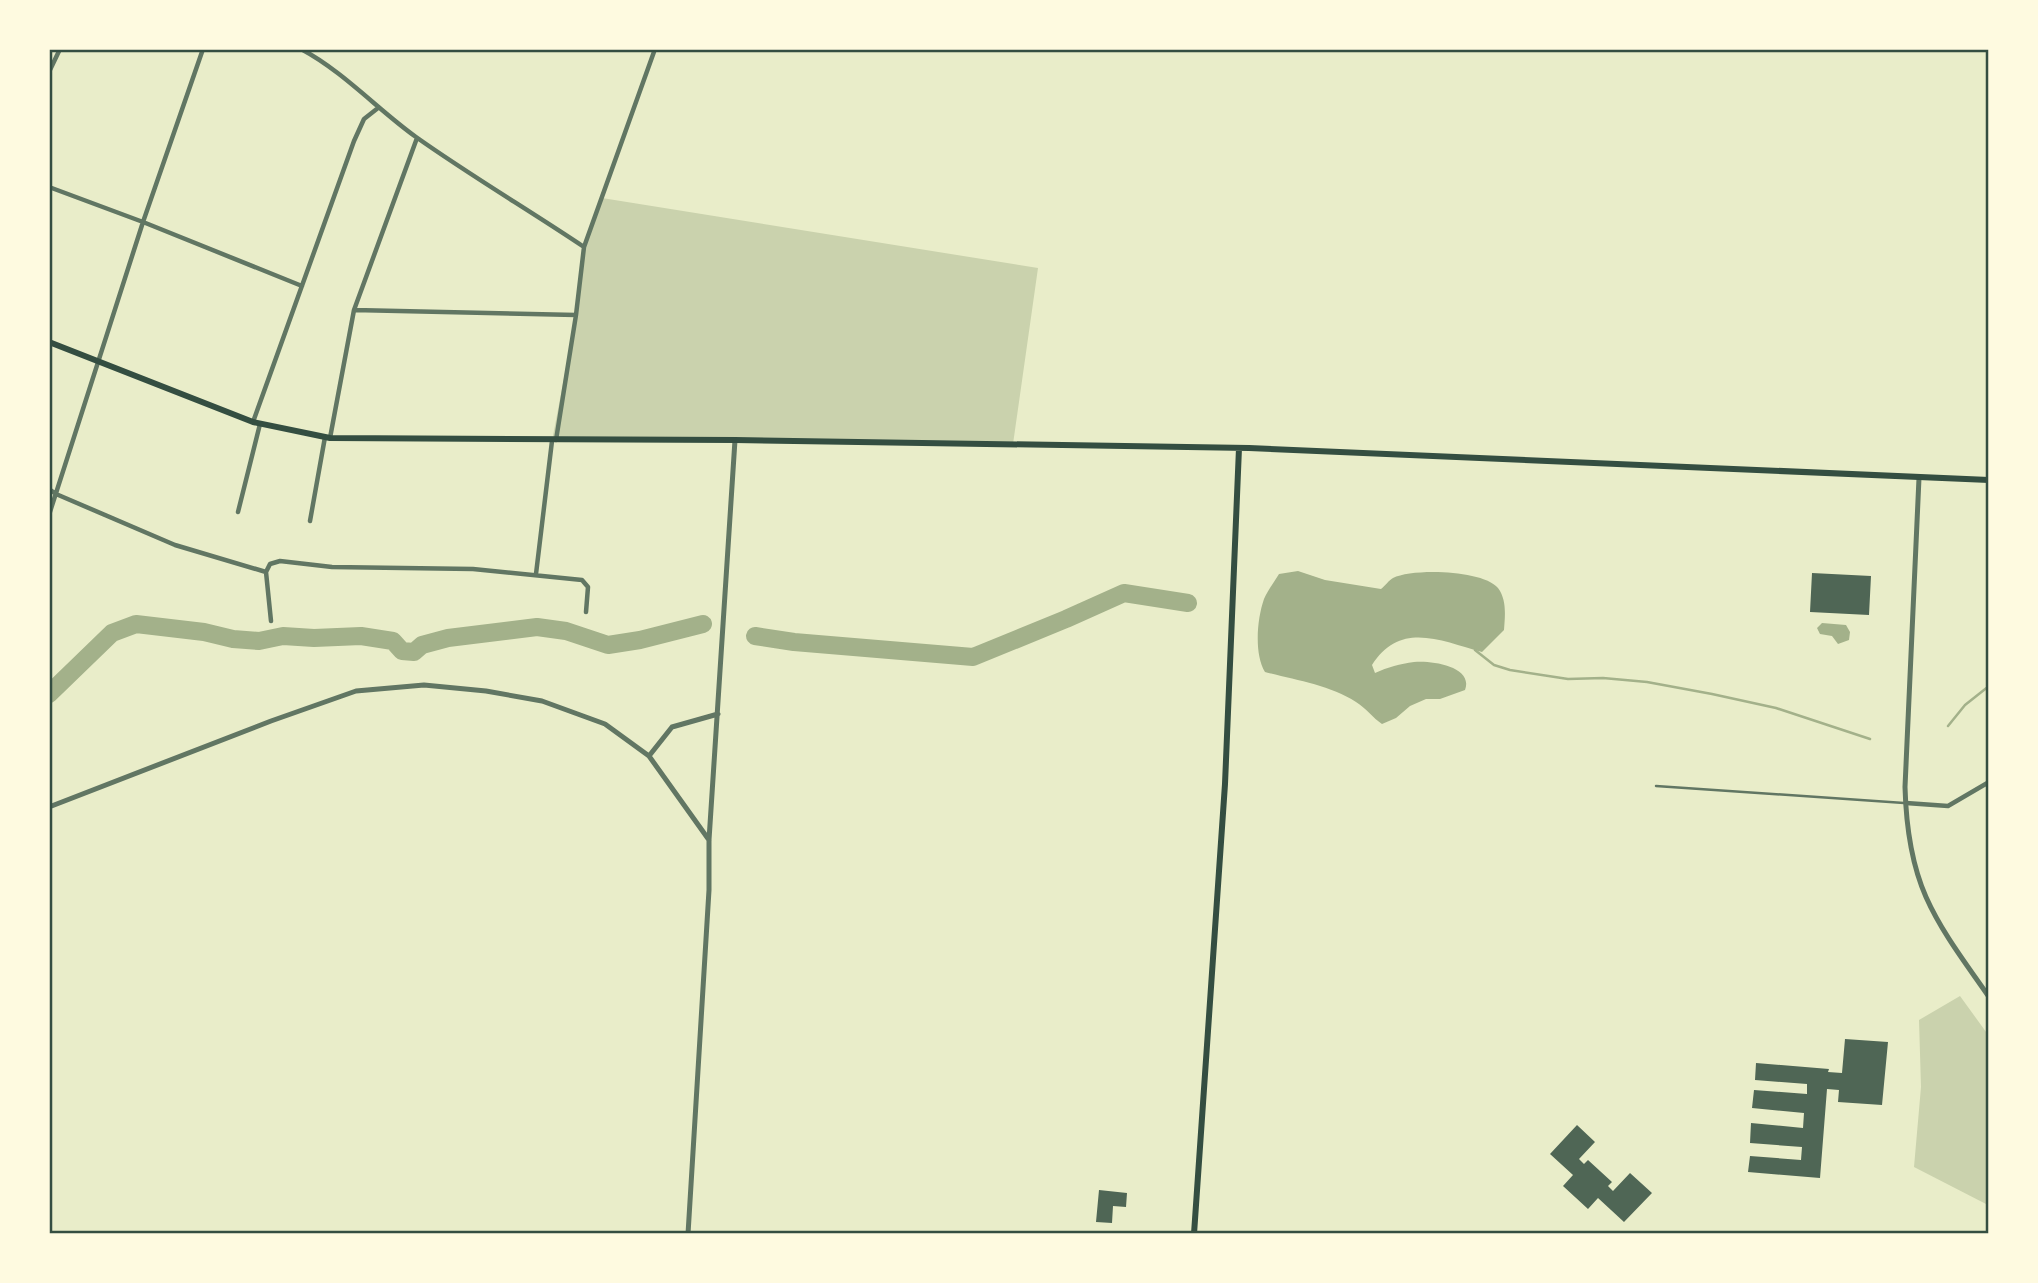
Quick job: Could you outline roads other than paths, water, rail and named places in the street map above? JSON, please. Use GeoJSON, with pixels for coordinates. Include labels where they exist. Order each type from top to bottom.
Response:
{"type":"FeatureCollection","features":[{"type":"Feature","properties":{"kind":"main road"},"geometry":{"type":"LineString","coordinates":[[49,342],[257,423],[328,437],[1239,448],[1989,480]]}},
{"type":"Feature","properties":{"kind":"main road"},"geometry":{"type":"LineString","coordinates":[[1194,1234],[1225,783],[1239,448]]}},
{"type":"Feature","properties":{"kind":"street"},"geometry":{"type":"LineString","coordinates":[[49,72],[60,49]]}},
{"type":"Feature","properties":{"kind":"street"},"geometry":{"type":"LineString","coordinates":[[49,515],[143,222],[203,49]]}},
{"type":"Feature","properties":{"kind":"street"},"geometry":{"type":"LineString","coordinates":[[301,49],[359,89],[378,108],[417,138],[584,247]]}},
{"type":"Feature","properties":{"kind":"street"},"geometry":{"type":"LineString","coordinates":[[536,574],[584,247],[655,49]]}},
{"type":"Feature","properties":{"kind":"street"},"geometry":{"type":"LineString","coordinates":[[238,512],[257,423],[302,286],[364,119],[378,108]]}},
{"type":"Feature","properties":{"kind":"street"},"geometry":{"type":"LineString","coordinates":[[310,521],[354,310],[417,138]]}},
{"type":"Feature","properties":{"kind":"street"},"geometry":{"type":"LineString","coordinates":[[49,187],[302,286]]}},
{"type":"Feature","properties":{"kind":"street"},"geometry":{"type":"LineString","coordinates":[[354,310],[576,315]]}},
{"type":"Feature","properties":{"kind":"street"},"geometry":{"type":"LineString","coordinates":[[688,1234],[709,904],[709,840],[735,440]]}},
{"type":"Feature","properties":{"kind":"street"},"geometry":{"type":"LineString","coordinates":[[1919,478],[1906,803],[1908,834],[1925,896],[1951,942],[1989,997]]}},
{"type":"Feature","properties":{"kind":"street"},"geometry":{"type":"LineString","coordinates":[[49,489],[174,545],[266,572]]}},
{"type":"Feature","properties":{"kind":"street"},"geometry":{"type":"LineString","coordinates":[[271,621],[266,572],[270,564],[280,561],[332,568],[473,569],[582,580],[588,587],[586,612]]}},
{"type":"Feature","properties":{"kind":"street"},"geometry":{"type":"LineString","coordinates":[[49,807],[356,691],[424,685],[485,691],[542,701],[605,724],[649,756],[709,840]]}},
{"type":"Feature","properties":{"kind":"street"},"geometry":{"type":"LineString","coordinates":[[649,756],[672,727],[718,713]]}},
{"type":"Feature","properties":{"kind":"street"},"geometry":{"type":"LineString","coordinates":[[1906,803],[1948,806],[1989,782]]}},
{"type":"Feature","properties":{"kind":"lane"},"geometry":{"type":"LineString","coordinates":[[1656,786],[1906,803]]}},
{"type":"Feature","properties":{"kind":"waterway"},"geometry":{"type":"LineString","coordinates":[[755,636],[794,642],[973,657],[1124,593],[1188,603]]}},
{"type":"Feature","properties":{"kind":"waterway"},"geometry":{"type":"LineString","coordinates":[[49,694],[112,633],[136,624],[259,641],[283,636],[361,636],[393,641],[402,651],[414,652],[422,645],[448,638],[537,627],[566,631],[608,645],[703,624]]}},
{"type":"Feature","properties":{"kind":"waterway"},"geometry":{"type":"LineString","coordinates":[[1475,650],[1494,665],[1510,670],[1568,679],[1603,678],[1647,682],[1712,694],[1776,708],[1870,739]]}},
{"type":"Feature","properties":{"kind":"waterway"},"geometry":{"type":"LineString","coordinates":[[1948,726],[1965,705],[1989,686]]}}]}
